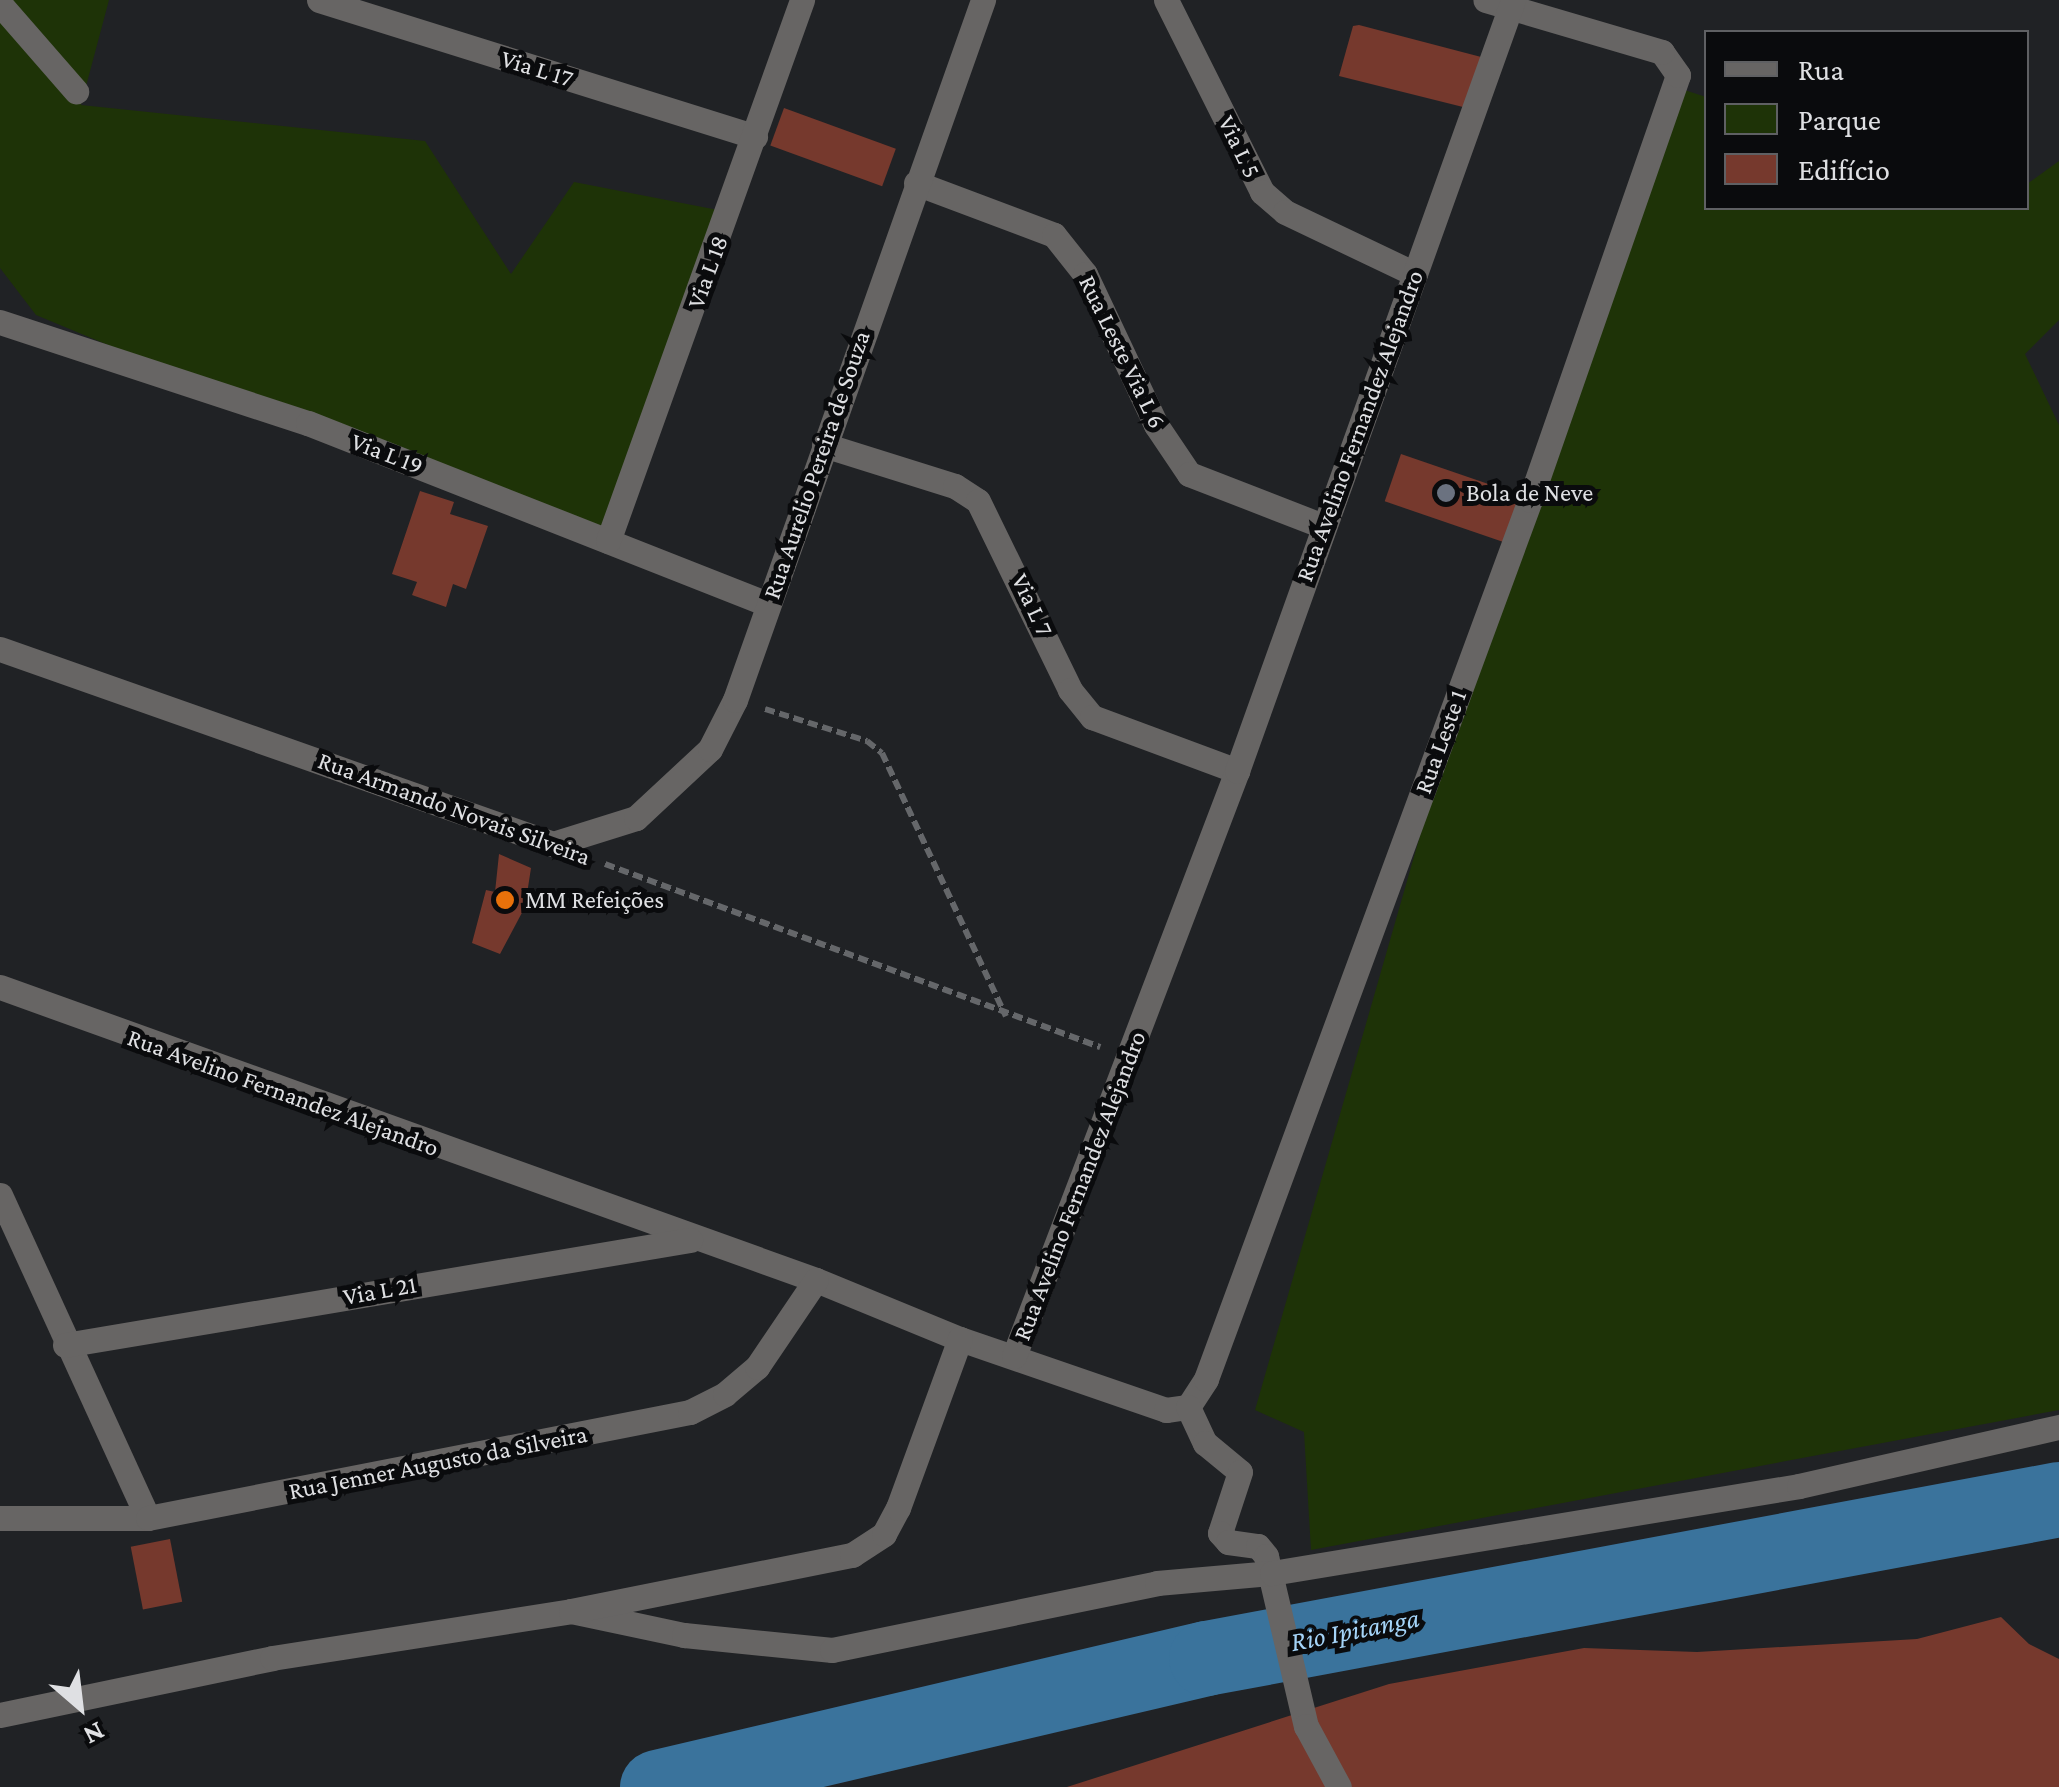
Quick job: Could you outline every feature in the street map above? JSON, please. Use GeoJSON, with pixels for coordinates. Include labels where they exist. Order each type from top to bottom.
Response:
{"type":"FeatureCollection","features":[{"type":"Feature","properties":{"kind":"street","name":"Via L 17"},"geometry":{"type":"LineString","coordinates":[[319,0],[754,137]]}},
{"type":"Feature","properties":{"kind":"street","name":"Via L 18"},"geometry":{"type":"LineString","coordinates":[[608,541],[802,0]]}},
{"type":"Feature","properties":{"kind":"street","name":"Rua Aurelio Pereira de Souza"},"geometry":{"type":"LineString","coordinates":[[553,844],[608,832],[660,800],[710,749],[736,700],[982,0]]}},
{"type":"Feature","properties":{"kind":"street","name":"Via L 5"},"geometry":{"type":"LineString","coordinates":[[1166,0],[1262,192],[1285,212],[1415,274]]}},
{"type":"Feature","properties":{"kind":"street"},"geometry":{"type":"LineString","coordinates":[[1484,0],[1511,5]]}},
{"type":"Feature","properties":{"kind":"street"},"geometry":{"type":"LineString","coordinates":[[0,4],[76,91]]}},
{"type":"Feature","properties":{"kind":"street","name":"Rua Avelino Fernandez Alejandro"},"geometry":{"type":"LineString","coordinates":[[0,987],[816,1280],[1014,1356],[1131,1057],[1511,5]]}},
{"type":"Feature","properties":{"kind":"street","name":"Rua Leste 1"},"geometry":{"type":"LineString","coordinates":[[1188,1407],[1206,1379],[1548,452],[1678,75],[1662,52],[1511,5]]}},
{"type":"Feature","properties":{"kind":"street","name":"Rua Leste Via L 6"},"geometry":{"type":"LineString","coordinates":[[916,183],[1054,235],[1085,274],[1156,425],[1188,474],[1323,526]]}},
{"type":"Feature","properties":{"kind":"street","name":"Via L 19"},"geometry":{"type":"LineString","coordinates":[[0,322],[308,423],[768,604]]}},
{"type":"Feature","properties":{"kind":"street","name":"Via L 7"},"geometry":{"type":"LineString","coordinates":[[824,445],[955,486],[978,501],[1070,690],[1092,717],[1236,771]]}},
{"type":"Feature","properties":{"kind":"street","name":"Rua Armando Novais Silveira"},"geometry":{"type":"LineString","coordinates":[[0,649],[553,844]]}},
{"type":"Feature","properties":{"kind":"street"},"geometry":{"type":"LineString","coordinates":[[0,1194],[65,1345],[148,1518]]}},
{"type":"Feature","properties":{"kind":"street","name":"Via L 21"},"geometry":{"type":"LineString","coordinates":[[65,1345],[695,1239]]}},
{"type":"Feature","properties":{"kind":"street","name":"Rua Jenner Augusto da Silveira"},"geometry":{"type":"LineString","coordinates":[[0,1518],[148,1518],[690,1412],[725,1394],[757,1367],[816,1280]]}},
{"type":"Feature","properties":{"kind":"street"},"geometry":{"type":"LineString","coordinates":[[0,1716],[272,1658],[571,1611],[872,1546],[898,1508],[960,1338]]}},
{"type":"Feature","properties":{"kind":"street"},"geometry":{"type":"LineString","coordinates":[[1014,1356],[1166,1410],[1188,1407],[1205,1442],[1240,1472],[1222,1538],[1258,1546],[1275,1583],[1306,1726],[1339,1787]]}},
{"type":"Feature","properties":{"kind":"street"},"geometry":{"type":"LineString","coordinates":[[571,1611],[684,1635],[832,1650],[1157,1583],[1275,1583],[1799,1486],[2059,1428]]}},
{"type":"Feature","properties":{"kind":"path"},"geometry":{"type":"LineString","coordinates":[[736,700],[867,742],[882,753],[1006,1016]]}},
{"type":"Feature","properties":{"kind":"path","name":"Rua Armando Novais Silveira"},"geometry":{"type":"LineString","coordinates":[[553,844],[1006,1016],[1131,1057]]}},
{"type":"Feature","properties":{"kind":"green space"},"geometry":{"type":"Polygon","coordinates":[[[0,0],[109,0],[81,105],[425,141],[511,274],[574,182],[723,211],[598,549],[36,315],[0,268],[0,0]]]}},
{"type":"Feature","properties":{"kind":"green space"},"geometry":{"type":"Polygon","coordinates":[[[1666,84],[1704,96],[1704,210],[2029,210],[2029,183],[2059,161],[2059,320],[2025,354],[2059,425],[2059,1410],[1311,1550],[1304,1432],[1255,1410],[1505,540],[1666,84]]]}},
{"type":"Feature","properties":{"kind":"building"},"geometry":{"type":"Polygon","coordinates":[[[1353,26],[1485,58],[1471,109],[1339,76],[1353,26]]]}},
{"type":"Feature","properties":{"kind":"building"},"geometry":{"type":"Polygon","coordinates":[[[784,108],[896,149],[882,186],[770,146],[784,108]]]}},
{"type":"Feature","properties":{"kind":"building"},"geometry":{"type":"Polygon","coordinates":[[[1401,454],[1521,495],[1505,543],[1385,501],[1401,454]]]}},
{"type":"Feature","properties":{"kind":"building"},"geometry":{"type":"Polygon","coordinates":[[[420,491],[454,502],[450,514],[488,526],[466,589],[453,584],[446,607],[412,595],[417,582],[392,574],[420,491]]]}},
{"type":"Feature","properties":{"kind":"building","name":"MM Refeições"},"geometry":{"type":"Polygon","coordinates":[[[499,854],[531,868],[525,907],[500,954],[472,943],[486,890],[495,892],[499,854]]]}},
{"type":"Feature","properties":{"kind":"building"},"geometry":{"type":"Polygon","coordinates":[[[170,1539],[182,1602],[143,1609],[131,1547],[170,1539]]]}},
{"type":"Feature","properties":{"kind":"building"},"geometry":{"type":"Polygon","coordinates":[[[2001,1617],[2029,1644],[2059,1659],[2059,1787],[1067,1787],[1389,1684],[1584,1648],[1697,1652],[1917,1639],[2001,1617]]]}},
{"type":"Feature","properties":{"kind":"waterway","name":"Rio Ipitanga"},"geometry":{"type":"LineString","coordinates":[[657,1787],[1206,1658],[2059,1499]]}},
{"type":"Feature","properties":{"kind":"place","name":"Bola de Neve"},"geometry":{"type":"Point","coordinates":[1446,493]}},
{"type":"Feature","properties":{"kind":"place","name":"MM Refeições"},"geometry":{"type":"Point","coordinates":[505,900]}}]}
